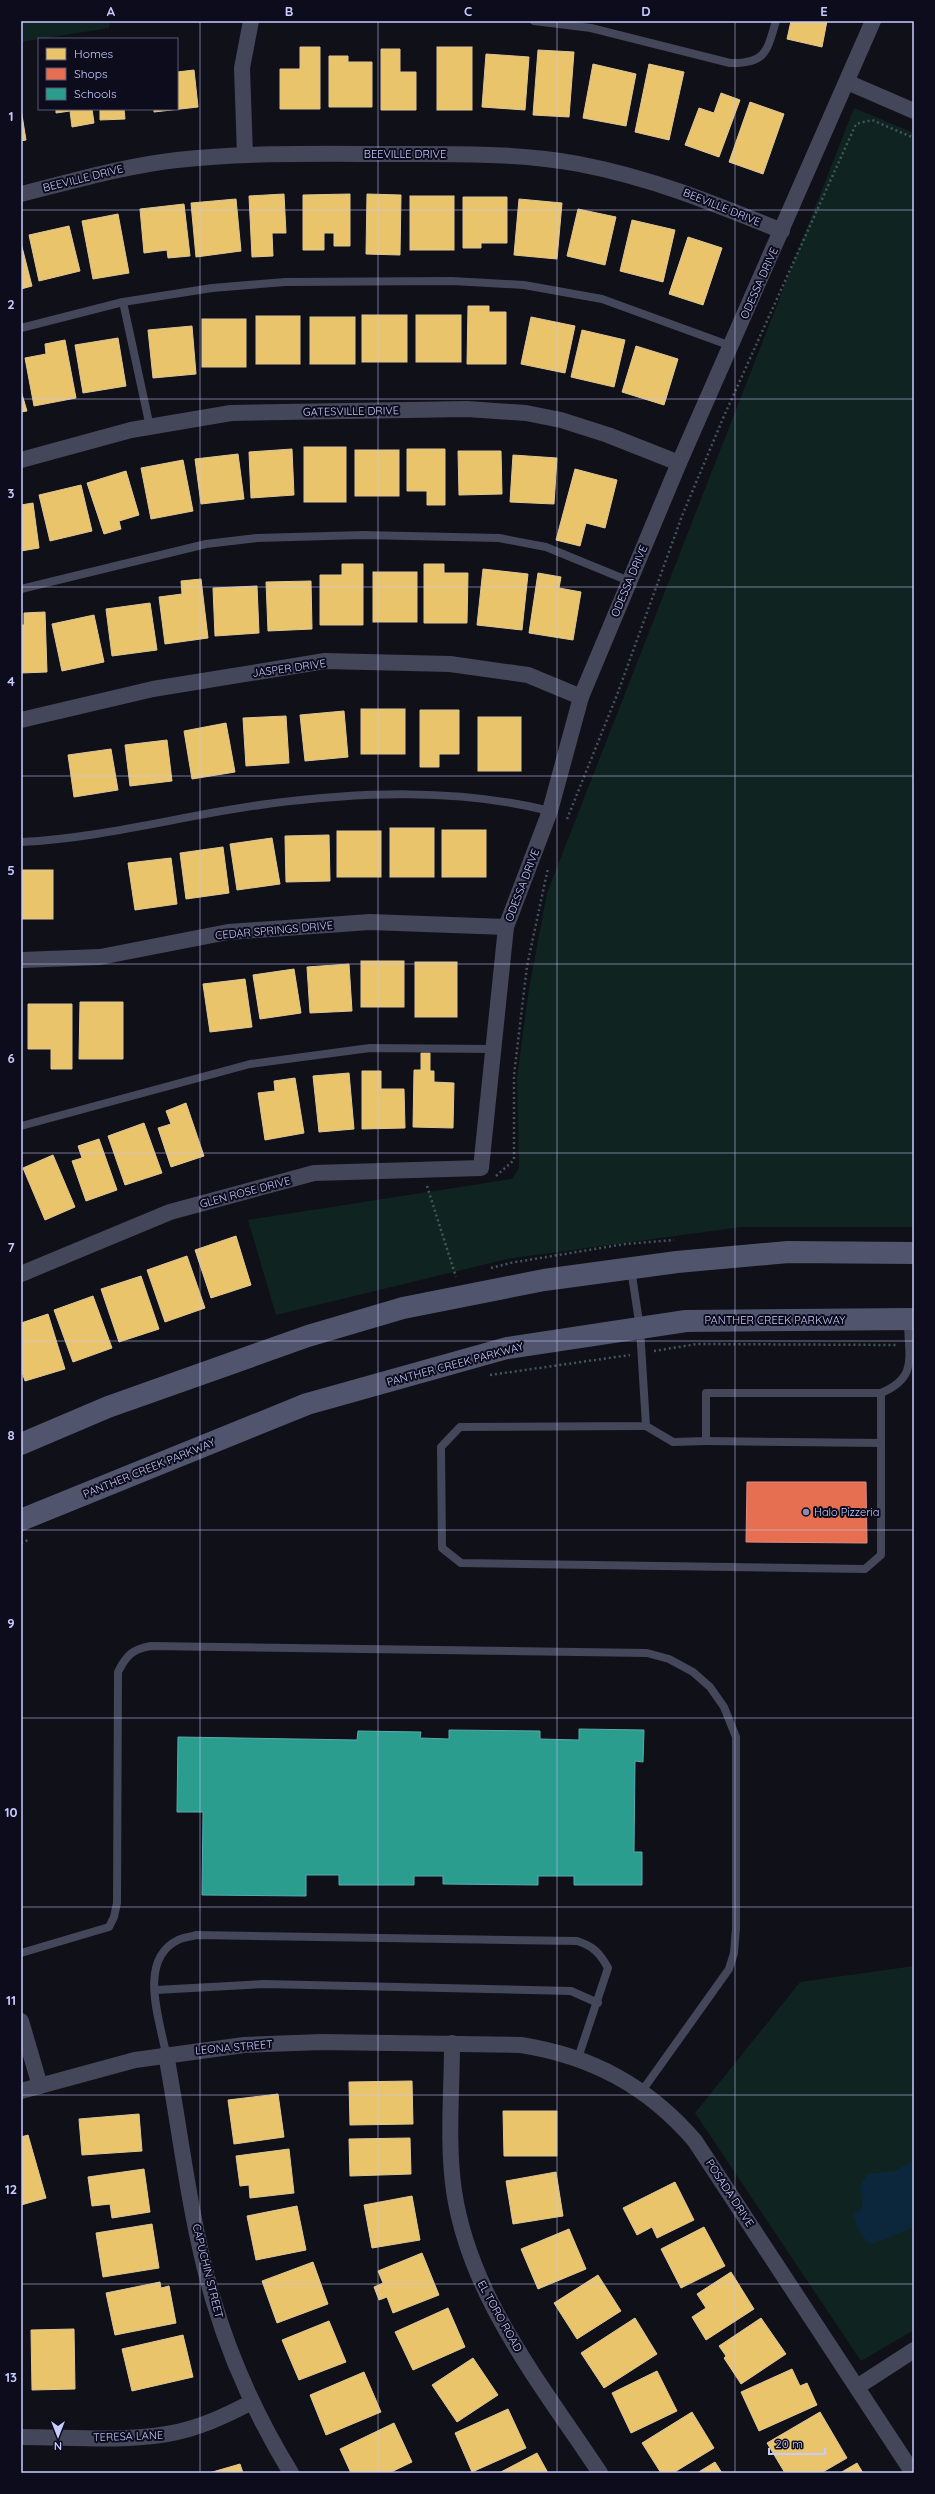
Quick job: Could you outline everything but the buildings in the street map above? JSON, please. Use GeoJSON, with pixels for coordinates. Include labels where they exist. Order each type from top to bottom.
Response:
{"type":"FeatureCollection","features":[{"type":"Feature","properties":{"kind":"main road"},"geometry":{"type":"LineString","coordinates":[[21,1444],[116,1404],[308,1336],[403,1308],[544,1280],[631,1268],[788,1252],[914,1253]]}},
{"type":"Feature","properties":{"kind":"main road","name":"PANTHER CREEK PARKWAY"},"geometry":{"type":"LineString","coordinates":[[21,1520],[307,1404],[507,1348],[686,1321],[911,1319]]}},
{"type":"Feature","properties":{"kind":"street"},"geometry":{"type":"LineString","coordinates":[[245,155],[242,68],[250,21]]}},
{"type":"Feature","properties":{"kind":"street","name":"ODESSA DRIVE"},"geometry":{"type":"LineString","coordinates":[[486,1172],[493,1049],[506,927],[550,811],[581,697],[679,462],[782,231],[873,21]]}},
{"type":"Feature","properties":{"kind":"street"},"geometry":{"type":"LineString","coordinates":[[847,82],[914,111]]}},
{"type":"Feature","properties":{"kind":"street","name":"BEEVILLE DRIVE"},"geometry":{"type":"LineString","coordinates":[[21,194],[120,168],[177,160],[245,155],[456,154],[529,158],[577,164],[652,181],[687,192],[782,231]]}},
{"type":"Feature","properties":{"kind":"street","name":"GATESVILLE DRIVE"},"geometry":{"type":"LineString","coordinates":[[21,460],[150,426],[231,413],[468,409],[526,413],[561,420],[608,434],[679,462]]}},
{"type":"Feature","properties":{"kind":"street","name":"JASPER DRIVE"},"geometry":{"type":"LineString","coordinates":[[21,720],[153,689],[325,661],[450,664],[528,675],[581,697]]}},
{"type":"Feature","properties":{"kind":"street","name":"CEDAR SPRINGS DRIVE"},"geometry":{"type":"LineString","coordinates":[[21,960],[100,957],[228,932],[370,922],[506,927]]}},
{"type":"Feature","properties":{"kind":"street","name":"GLEN ROSE DRIVE"},"geometry":{"type":"LineString","coordinates":[[21,1274],[170,1212],[314,1173],[486,1172]]}},
{"type":"Feature","properties":{"kind":"street"},"geometry":{"type":"LineString","coordinates":[[21,2021],[40,2086]]}},
{"type":"Feature","properties":{"kind":"street","name":"LEONA STREET"},"geometry":{"type":"LineString","coordinates":[[21,2091],[105,2067],[166,2054],[205,2049],[283,2042],[452,2043]]}},
{"type":"Feature","properties":{"kind":"street","name":"POSADA DRIVE"},"geometry":{"type":"LineString","coordinates":[[452,2043],[521,2045],[578,2058],[607,2070],[642,2091],[680,2123],[708,2159],[913,2473]]}},
{"type":"Feature","properties":{"kind":"street","name":"EL TORO ROAD"},"geometry":{"type":"LineString","coordinates":[[452,2043],[452,2172],[459,2216],[473,2264],[482,2287],[506,2331],[600,2473]]}},
{"type":"Feature","properties":{"kind":"street","name":"CAPUCHIN STREET"},"geometry":{"type":"LineString","coordinates":[[166,2054],[204,2263],[224,2334],[252,2402],[292,2473]]}},
{"type":"Feature","properties":{"kind":"street"},"geometry":{"type":"LineString","coordinates":[[857,2387],[914,2350]]}},
{"type":"Feature","properties":{"kind":"street","name":"TERESA LANE"},"geometry":{"type":"LineString","coordinates":[[21,2437],[130,2438],[168,2434],[205,2424],[252,2402]]}},
{"type":"Feature","properties":{"kind":"lane"},"geometry":{"type":"LineString","coordinates":[[534,21],[592,28],[730,63],[746,64],[757,60],[767,50],[776,21]]}},
{"type":"Feature","properties":{"kind":"lane"},"geometry":{"type":"LineString","coordinates":[[21,328],[123,302],[212,288],[285,282],[452,281],[524,285],[602,299],[731,346]]}},
{"type":"Feature","properties":{"kind":"lane"},"geometry":{"type":"LineString","coordinates":[[123,302],[150,426]]}},
{"type":"Feature","properties":{"kind":"lane"},"geometry":{"type":"LineString","coordinates":[[21,589],[206,544],[256,538],[363,535],[499,538],[546,547],[629,581]]}},
{"type":"Feature","properties":{"kind":"lane"},"geometry":{"type":"LineString","coordinates":[[21,842],[89,836],[266,804],[338,798],[444,795],[480,798],[550,811]]}},
{"type":"Feature","properties":{"kind":"lane"},"geometry":{"type":"LineString","coordinates":[[21,1126],[250,1064],[370,1048],[493,1049]]}},
{"type":"Feature","properties":{"kind":"lane"},"geometry":{"type":"LineString","coordinates":[[631,1268],[640,1328],[646,1426]]}},
{"type":"Feature","properties":{"kind":"lane"},"geometry":{"type":"LineString","coordinates":[[706,1441],[706,1393],[881,1393],[897,1386],[909,1371],[908,1344],[911,1319]]}},
{"type":"Feature","properties":{"kind":"lane"},"geometry":{"type":"LineString","coordinates":[[881,1393],[881,1443],[881,1555],[865,1569],[461,1563],[442,1548],[441,1447],[460,1427],[646,1426],[673,1442],[881,1443]]}},
{"type":"Feature","properties":{"kind":"lane"},"geometry":{"type":"LineString","coordinates":[[21,1953],[109,1927],[114,1918],[117,1903],[118,1672],[125,1657],[137,1648],[151,1646],[647,1653],[669,1659],[693,1672],[710,1687],[724,1707],[736,1737],[736,1928],[734,1953],[729,1969],[642,2091]]}},
{"type":"Feature","properties":{"kind":"lane"},"geometry":{"type":"LineString","coordinates":[[166,2054],[156,1990],[155,1969],[164,1951],[178,1940],[196,1935],[577,1941],[592,1946],[608,1968],[598,2003],[578,2058]]}},
{"type":"Feature","properties":{"kind":"lane"},"geometry":{"type":"LineString","coordinates":[[156,1990],[264,1984],[571,1991],[598,2003]]}},
{"type":"Feature","properties":{"kind":"path"},"geometry":{"type":"LineString","coordinates":[[566,821],[617,695],[682,516],[718,430],[856,124],[872,120],[914,138]]}},
{"type":"Feature","properties":{"kind":"path"},"geometry":{"type":"LineString","coordinates":[[486,1172],[499,1176],[514,1160],[514,1075],[527,966],[549,866]]}},
{"type":"Feature","properties":{"kind":"path"},"geometry":{"type":"LineString","coordinates":[[434,1184],[427,1185],[457,1278]]}},
{"type":"Feature","properties":{"kind":"path"},"geometry":{"type":"LineString","coordinates":[[488,1376],[697,1344],[908,1344]]}},
{"type":"Feature","properties":{"kind":"path"},"geometry":{"type":"LineString","coordinates":[[21,1543],[36,1537]]}},
{"type":"Feature","properties":{"kind":"green space"},"geometry":{"type":"Polygon","coordinates":[[[21,21],[110,21],[109,28],[38,38],[38,39],[21,42],[21,21]]]}},
{"type":"Feature","properties":{"kind":"green space"},"geometry":{"type":"Polygon","coordinates":[[[854,108],[914,133],[914,1227],[741,1227],[507,1259],[276,1315],[248,1220],[512,1179],[519,1168],[517,1077],[529,989],[547,893],[854,108]]]}},
{"type":"Feature","properties":{"kind":"green space"},"geometry":{"type":"Polygon","coordinates":[[[914,1966],[914,2330],[861,2361],[695,2113],[800,1982],[914,1966]]]}},
{"type":"Feature","properties":{"kind":"water"},"geometry":{"type":"Polygon","coordinates":[[[914,2160],[914,2227],[872,2244],[868,2242],[862,2236],[856,2224],[854,2215],[863,2206],[860,2188],[867,2174],[895,2171],[914,2160]]]}},
{"type":"Feature","properties":{"kind":"place","name":"Halo Pizzeria"},"geometry":{"type":"Point","coordinates":[806,1512]}}]}
